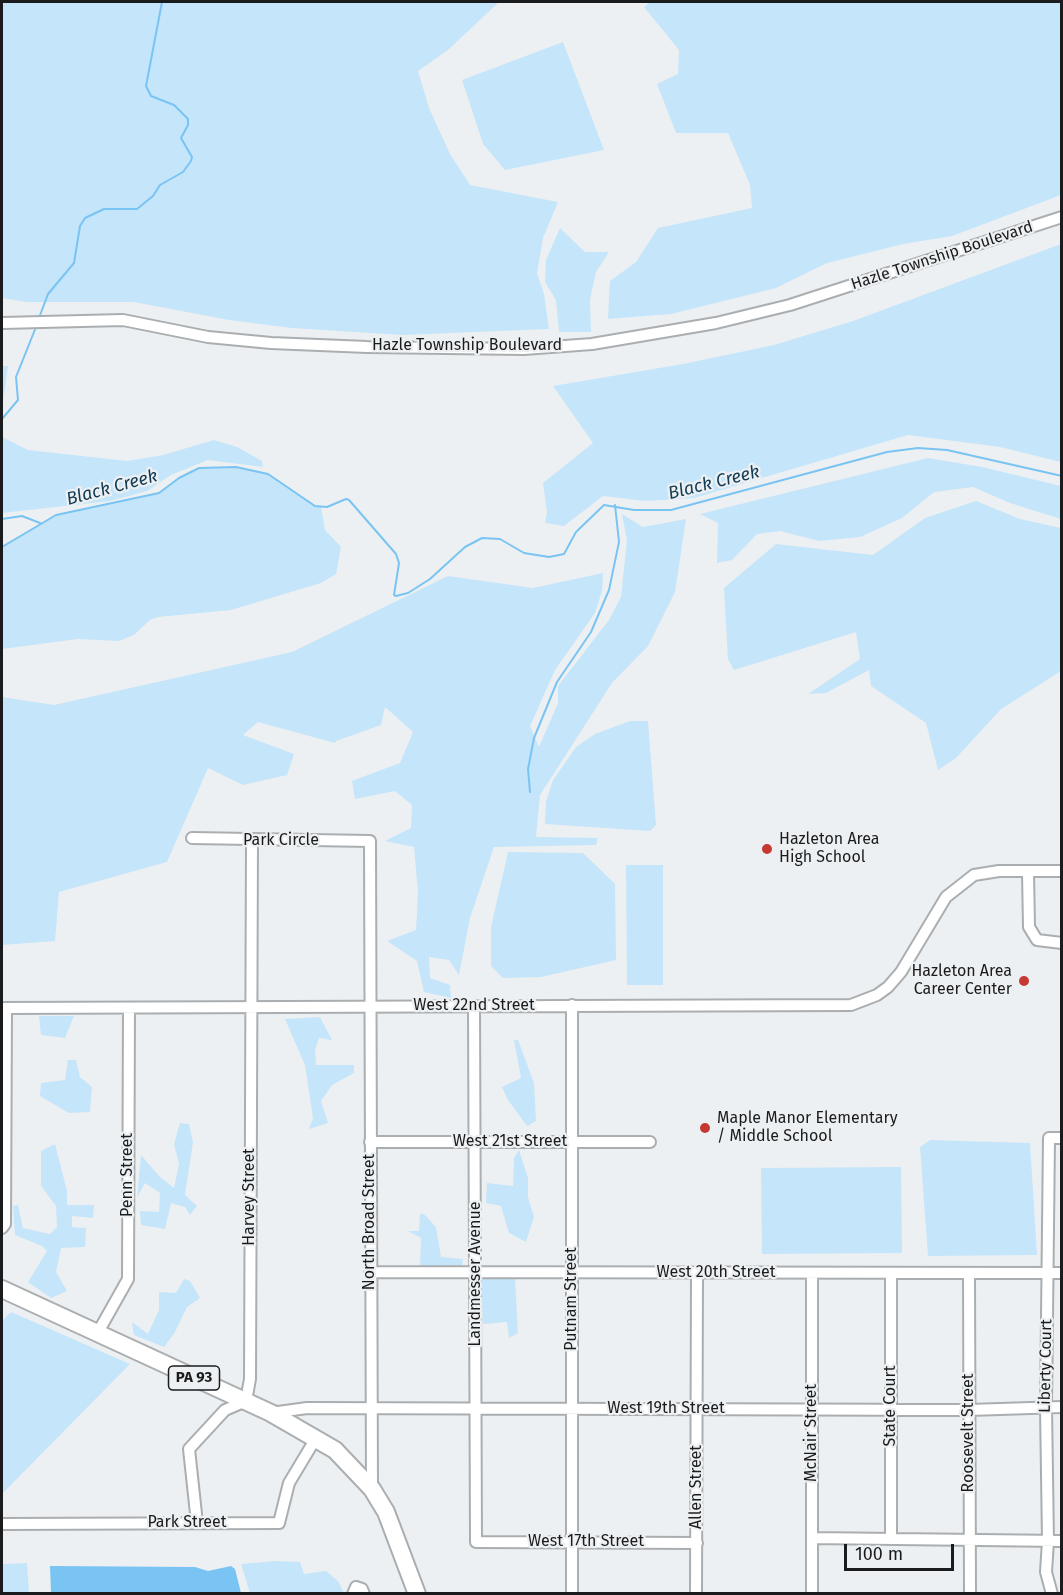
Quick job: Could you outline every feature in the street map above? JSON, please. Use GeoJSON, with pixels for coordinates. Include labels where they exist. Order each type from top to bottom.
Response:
{"type":"FeatureCollection","features":[{"type":"Feature","properties":{"kind":"highway","name":"PA 93"},"geometry":{"type":"LineString","coordinates":[[2,1289],[271,1413],[316,1438],[350,1464],[372,1489]]}},
{"type":"Feature","properties":{"kind":"highway","name":"North Broad Street"},"geometry":{"type":"LineString","coordinates":[[372,1489],[398,1540],[417,1593]]}},
{"type":"Feature","properties":{"kind":"street","name":"Hazle Township Boulevard"},"geometry":{"type":"LineString","coordinates":[[2,323],[123,321],[219,338],[367,347],[524,349],[592,344],[716,323],[790,305],[1062,217]]}},
{"type":"Feature","properties":{"kind":"street","name":"Park Circle"},"geometry":{"type":"LineString","coordinates":[[192,838],[252,841],[370,841]]}},
{"type":"Feature","properties":{"kind":"street","name":"Harvey Street"},"geometry":{"type":"LineString","coordinates":[[246,1401],[250,1379],[252,841]]}},
{"type":"Feature","properties":{"kind":"street","name":"North Broad Street"},"geometry":{"type":"LineString","coordinates":[[370,841],[372,1489]]}},
{"type":"Feature","properties":{"kind":"street","name":"West 22nd Street"},"geometry":{"type":"LineString","coordinates":[[4,1008],[851,1005],[877,995],[888,987],[901,972],[934,915],[958,885],[982,873],[1062,871]]}},
{"type":"Feature","properties":{"kind":"street"},"geometry":{"type":"LineString","coordinates":[[1028,872],[1029,927],[1037,939],[1062,944]]}},
{"type":"Feature","properties":{"kind":"street","name":"Putnam Street"},"geometry":{"type":"LineString","coordinates":[[572,1005],[572,1593]]}},
{"type":"Feature","properties":{"kind":"street","name":"Landmesser Avenue"},"geometry":{"type":"LineString","coordinates":[[474,1006],[476,1542]]}},
{"type":"Feature","properties":{"kind":"street"},"geometry":{"type":"LineString","coordinates":[[2,1228],[4,1224],[4,1008]]}},
{"type":"Feature","properties":{"kind":"street","name":"Penn Street"},"geometry":{"type":"LineString","coordinates":[[97,1334],[128,1279],[129,1008]]}},
{"type":"Feature","properties":{"kind":"street","name":"Liberty Court"},"geometry":{"type":"LineString","coordinates":[[1052,1593],[1046,1572],[1048,1541],[1046,1407],[1048,1138],[1062,1138]]}},
{"type":"Feature","properties":{"kind":"street","name":"West 21st Street"},"geometry":{"type":"LineString","coordinates":[[370,1142],[650,1142]]}},
{"type":"Feature","properties":{"kind":"street","name":"West 20th Street"},"geometry":{"type":"LineString","coordinates":[[370,1272],[1062,1273]]}},
{"type":"Feature","properties":{"kind":"street","name":"Allen Street"},"geometry":{"type":"LineString","coordinates":[[696,1593],[697,1273]]}},
{"type":"Feature","properties":{"kind":"street","name":"McNair Street"},"geometry":{"type":"LineString","coordinates":[[812,1273],[812,1593]]}},
{"type":"Feature","properties":{"kind":"street","name":"State Court"},"geometry":{"type":"LineString","coordinates":[[891,1273],[891,1538]]}},
{"type":"Feature","properties":{"kind":"street","name":"Roosevelt Street"},"geometry":{"type":"LineString","coordinates":[[969,1273],[970,1593]]}},
{"type":"Feature","properties":{"kind":"street"},"geometry":{"type":"LineString","coordinates":[[197,1522],[189,1449],[225,1410],[246,1401]]}},
{"type":"Feature","properties":{"kind":"street","name":"West 19th Street"},"geometry":{"type":"LineString","coordinates":[[271,1413],[307,1408],[969,1410],[1062,1407]]}},
{"type":"Feature","properties":{"kind":"street","name":"Park Street"},"geometry":{"type":"LineString","coordinates":[[2,1524],[279,1523],[289,1483],[316,1438]]}},
{"type":"Feature","properties":{"kind":"street"},"geometry":{"type":"LineString","coordinates":[[812,1538],[969,1538],[1062,1541]]}},
{"type":"Feature","properties":{"kind":"street","name":"West 17th Street"},"geometry":{"type":"LineString","coordinates":[[476,1542],[697,1543]]}},
{"type":"Feature","properties":{"kind":"street"},"geometry":{"type":"LineString","coordinates":[[353,1593],[356,1587],[362,1589],[364,1593]]}},
{"type":"Feature","properties":{"kind":"shaded area"},"geometry":{"type":"Polygon","coordinates":[[[2,2],[499,2],[448,50],[418,71],[429,108],[450,154],[470,185],[558,202],[543,238],[537,273],[544,294],[549,329],[401,335],[292,328],[229,320],[134,302],[27,302],[2,298],[2,2]]]}},
{"type":"Feature","properties":{"kind":"shaded area"},"geometry":{"type":"Polygon","coordinates":[[[650,2],[1061,2],[1061,195],[952,236],[903,244],[827,263],[776,288],[671,314],[608,319],[610,281],[636,262],[658,228],[752,208],[750,185],[728,133],[676,133],[657,84],[678,74],[679,50],[644,7],[650,2]]]}},
{"type":"Feature","properties":{"kind":"shaded area"},"geometry":{"type":"Polygon","coordinates":[[[563,42],[604,150],[505,170],[483,144],[462,80],[563,42]]]}},
{"type":"Feature","properties":{"kind":"shaded area"},"geometry":{"type":"Polygon","coordinates":[[[560,228],[585,252],[609,252],[596,272],[590,300],[591,332],[559,332],[556,300],[545,282],[546,260],[560,228]]]}},
{"type":"Feature","properties":{"kind":"shaded area"},"geometry":{"type":"Polygon","coordinates":[[[1061,244],[1061,462],[1000,447],[908,435],[694,498],[645,501],[603,496],[564,526],[545,523],[547,512],[543,483],[593,443],[553,386],[683,364],[774,345],[853,321],[1061,244]]]}},
{"type":"Feature","properties":{"kind":"shaded area"},"geometry":{"type":"Polygon","coordinates":[[[2,366],[8,366],[2,409],[2,366]]]}},
{"type":"Feature","properties":{"kind":"shaded area"},"geometry":{"type":"Polygon","coordinates":[[[2,437],[28,450],[127,461],[163,455],[214,440],[237,447],[262,461],[263,467],[208,460],[171,475],[147,491],[110,501],[2,513],[2,437]]]}},
{"type":"Feature","properties":{"kind":"shaded area"},"geometry":{"type":"Polygon","coordinates":[[[928,458],[982,467],[1061,486],[1061,519],[1010,503],[973,487],[934,492],[902,518],[860,537],[819,541],[780,531],[757,534],[732,560],[717,563],[718,523],[700,514],[928,458]]]}},
{"type":"Feature","properties":{"kind":"shaded area"},"geometry":{"type":"Polygon","coordinates":[[[236,467],[268,474],[311,504],[321,507],[325,530],[341,547],[336,574],[321,583],[231,610],[158,617],[150,620],[134,635],[119,641],[78,639],[2,649],[3,545],[56,515],[159,493],[179,478],[199,468],[236,467]]]}},
{"type":"Feature","properties":{"kind":"shaded area"},"geometry":{"type":"Polygon","coordinates":[[[976,501],[1020,519],[1061,528],[1061,671],[1001,709],[956,758],[938,770],[926,723],[871,686],[869,670],[826,693],[808,694],[860,659],[856,632],[734,670],[728,659],[724,588],[776,544],[873,555],[925,518],[976,501]]]}},
{"type":"Feature","properties":{"kind":"shaded area"},"geometry":{"type":"Polygon","coordinates":[[[622,514],[643,527],[686,519],[675,592],[648,646],[612,683],[540,795],[536,837],[598,838],[596,845],[494,847],[470,918],[459,975],[449,960],[429,957],[430,978],[450,985],[451,998],[424,992],[417,961],[387,941],[416,930],[418,893],[414,847],[385,841],[411,828],[412,805],[395,791],[355,799],[352,781],[400,763],[413,732],[385,707],[381,725],[335,743],[258,722],[243,735],[294,754],[287,775],[243,785],[208,768],[167,862],[59,892],[55,941],[2,945],[2,697],[54,705],[292,652],[448,576],[533,588],[603,573],[602,591],[595,613],[555,670],[530,726],[539,747],[558,703],[558,686],[609,620],[621,597],[627,540],[622,514]]]}},
{"type":"Feature","properties":{"kind":"shaded area"},"geometry":{"type":"Polygon","coordinates":[[[630,721],[648,721],[656,825],[650,831],[545,824],[546,801],[553,780],[576,747],[595,734],[630,721]]]}},
{"type":"Feature","properties":{"kind":"shaded area"},"geometry":{"type":"Polygon","coordinates":[[[508,852],[583,853],[615,884],[616,960],[541,977],[503,978],[491,966],[491,927],[508,852]]]}},
{"type":"Feature","properties":{"kind":"shaded area"},"geometry":{"type":"Polygon","coordinates":[[[626,865],[663,865],[663,985],[627,985],[626,865]]]}},
{"type":"Feature","properties":{"kind":"shaded area"},"geometry":{"type":"Polygon","coordinates":[[[39,1016],[74,1016],[65,1038],[41,1035],[39,1016]]]}},
{"type":"Feature","properties":{"kind":"shaded area"},"geometry":{"type":"Polygon","coordinates":[[[320,1017],[332,1040],[319,1038],[315,1050],[316,1065],[354,1065],[354,1073],[332,1085],[321,1101],[328,1123],[309,1129],[313,1118],[305,1065],[285,1019],[320,1017]]]}},
{"type":"Feature","properties":{"kind":"shaded area"},"geometry":{"type":"Polygon","coordinates":[[[514,1040],[518,1040],[534,1083],[536,1121],[527,1126],[508,1100],[502,1087],[521,1078],[514,1040]]]}},
{"type":"Feature","properties":{"kind":"shaded area"},"geometry":{"type":"Polygon","coordinates":[[[68,1060],[76,1060],[80,1077],[92,1087],[90,1112],[69,1113],[40,1096],[41,1083],[65,1080],[68,1060]]]}},
{"type":"Feature","properties":{"kind":"shaded area"},"geometry":{"type":"Polygon","coordinates":[[[180,1123],[189,1124],[193,1142],[185,1195],[197,1206],[190,1215],[185,1207],[171,1203],[165,1229],[141,1225],[140,1211],[159,1212],[160,1193],[145,1183],[137,1198],[141,1155],[159,1176],[174,1188],[179,1164],[174,1144],[180,1123]]]}},
{"type":"Feature","properties":{"kind":"shaded area"},"geometry":{"type":"Polygon","coordinates":[[[930,1140],[1030,1143],[1037,1255],[928,1256],[920,1147],[930,1140]]]}},
{"type":"Feature","properties":{"kind":"shaded area"},"geometry":{"type":"Polygon","coordinates":[[[55,1144],[67,1191],[67,1205],[94,1205],[93,1218],[72,1216],[72,1227],[86,1228],[85,1247],[61,1248],[56,1272],[67,1291],[51,1298],[28,1282],[47,1251],[42,1246],[15,1235],[13,1206],[18,1205],[23,1228],[50,1234],[57,1227],[56,1206],[41,1186],[41,1151],[55,1144]]]}},
{"type":"Feature","properties":{"kind":"shaded area"},"geometry":{"type":"Polygon","coordinates":[[[519,1150],[528,1178],[528,1197],[534,1217],[526,1242],[509,1233],[501,1206],[486,1203],[487,1183],[513,1186],[514,1158],[519,1150]]]}},
{"type":"Feature","properties":{"kind":"shaded area"},"geometry":{"type":"Polygon","coordinates":[[[901,1167],[902,1253],[762,1254],[761,1168],[901,1167]]]}},
{"type":"Feature","properties":{"kind":"shaded area"},"geometry":{"type":"Polygon","coordinates":[[[420,1214],[424,1214],[436,1227],[441,1257],[463,1259],[462,1266],[420,1267],[421,1238],[408,1231],[419,1231],[420,1214]]]}},
{"type":"Feature","properties":{"kind":"shaded area"},"geometry":{"type":"Polygon","coordinates":[[[481,1278],[515,1279],[518,1333],[509,1338],[507,1322],[483,1324],[481,1278]]]}},
{"type":"Feature","properties":{"kind":"shaded area"},"geometry":{"type":"Polygon","coordinates":[[[184,1279],[190,1281],[200,1298],[187,1307],[175,1332],[164,1347],[134,1335],[132,1322],[148,1334],[159,1310],[159,1292],[176,1293],[184,1279]]]}},
{"type":"Feature","properties":{"kind":"shaded area"},"geometry":{"type":"Polygon","coordinates":[[[11,1312],[130,1364],[2,1494],[2,1321],[11,1312]]]}},
{"type":"Feature","properties":{"kind":"shaded area"},"geometry":{"type":"Polygon","coordinates":[[[276,1561],[300,1562],[304,1574],[326,1571],[338,1581],[344,1593],[250,1593],[241,1564],[276,1561]]]}},
{"type":"Feature","properties":{"kind":"shaded area"},"geometry":{"type":"Polygon","coordinates":[[[27,1563],[29,1593],[2,1593],[2,1564],[27,1563]]]}},
{"type":"Feature","properties":{"kind":"water"},"geometry":{"type":"Polygon","coordinates":[[[50,1566],[195,1567],[208,1571],[231,1566],[235,1569],[241,1593],[51,1593],[50,1566]]]}},
{"type":"Feature","properties":{"kind":"waterway"},"geometry":{"type":"LineString","coordinates":[[39,318],[48,294],[74,263],[80,226],[85,218],[104,209],[137,209],[153,196],[160,185],[183,172],[191,161],[192,157],[181,138],[188,125],[188,119],[174,105],[151,96],[146,86],[162,2]]}},
{"type":"Feature","properties":{"kind":"waterway"},"geometry":{"type":"LineString","coordinates":[[2,419],[18,400],[16,377],[36,327]]}},
{"type":"Feature","properties":{"kind":"waterway","name":"Black Creek"},"geometry":{"type":"LineString","coordinates":[[2,547],[56,515],[159,493],[179,478],[199,468],[236,467],[268,474],[315,506],[327,507],[346,499],[349,500],[396,554],[399,563],[394,595],[396,596],[408,593],[430,579],[465,547],[482,538],[500,539],[524,553],[549,557],[564,554],[576,532],[604,505],[634,510],[671,510],[887,452],[918,448],[947,450],[1062,476]]}},
{"type":"Feature","properties":{"kind":"waterway"},"geometry":{"type":"LineString","coordinates":[[530,792],[528,769],[534,738],[557,682],[591,632],[609,590],[619,542],[615,505]]}},
{"type":"Feature","properties":{"kind":"waterway","name":"Black Creek"},"geometry":{"type":"LineString","coordinates":[[2,519],[22,516],[40,523]]}},
{"type":"Feature","properties":{"kind":"place","name":"Hazleton Area High School"},"geometry":{"type":"Point","coordinates":[767,849]}},
{"type":"Feature","properties":{"kind":"place","name":"Hazleton Area Career Center"},"geometry":{"type":"Point","coordinates":[1024,981]}},
{"type":"Feature","properties":{"kind":"place","name":"Maple Manor Elementary / Middle School"},"geometry":{"type":"Point","coordinates":[705,1128]}}]}
